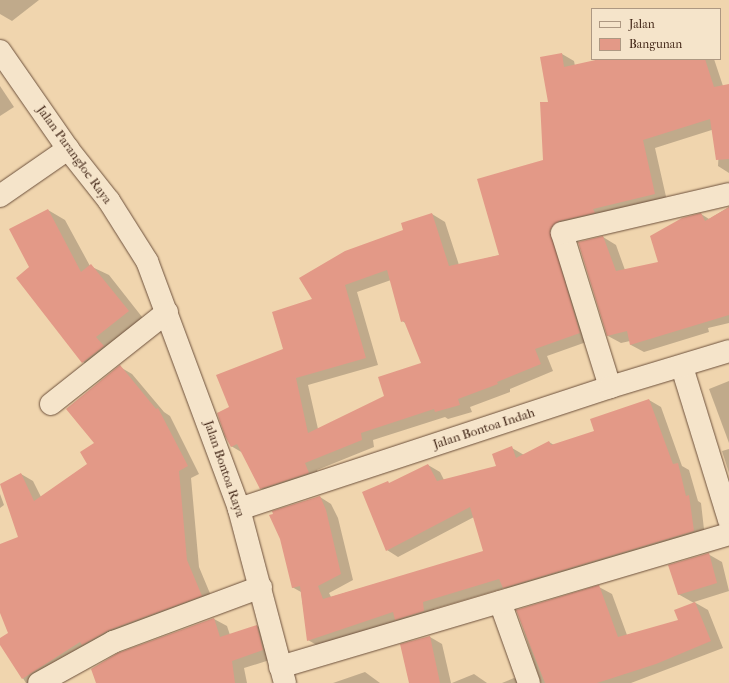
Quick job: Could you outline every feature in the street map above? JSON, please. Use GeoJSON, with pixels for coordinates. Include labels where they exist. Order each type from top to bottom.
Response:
{"type":"FeatureCollection","features":[{"type":"Feature","properties":{"kind":"street","name":"Jalan Parangloe Raya"},"geometry":{"type":"LineString","coordinates":[[0,51],[68,149],[109,201],[147,261]]}},
{"type":"Feature","properties":{"kind":"street"},"geometry":{"type":"LineString","coordinates":[[0,196],[68,149]]}},
{"type":"Feature","properties":{"kind":"street"},"geometry":{"type":"LineString","coordinates":[[610,387],[562,233],[729,194]]}},
{"type":"Feature","properties":{"kind":"street","name":"Jalan Bontoa Raya"},"geometry":{"type":"LineString","coordinates":[[147,261],[239,509],[261,587],[282,675]]}},
{"type":"Feature","properties":{"kind":"street"},"geometry":{"type":"LineString","coordinates":[[51,404],[167,312]]}},
{"type":"Feature","properties":{"kind":"street","name":"Jalan Bontoa Indah"},"geometry":{"type":"LineString","coordinates":[[239,509],[610,387],[682,367],[729,351]]}},
{"type":"Feature","properties":{"kind":"street"},"geometry":{"type":"LineString","coordinates":[[682,367],[729,520]]}},
{"type":"Feature","properties":{"kind":"street"},"geometry":{"type":"LineString","coordinates":[[282,675],[500,602],[729,534]]}},
{"type":"Feature","properties":{"kind":"street"},"geometry":{"type":"LineString","coordinates":[[39,683],[113,642],[261,587]]}},
{"type":"Feature","properties":{"kind":"street"},"geometry":{"type":"LineString","coordinates":[[500,602],[529,683]]}},
{"type":"Feature","properties":{"kind":"building"},"geometry":{"type":"Polygon","coordinates":[[[562,53],[564,67],[596,60],[705,60],[714,87],[729,84],[729,159],[716,160],[710,119],[643,140],[655,194],[593,209],[595,213],[559,221],[550,230],[580,333],[535,349],[541,364],[497,382],[498,384],[458,399],[460,405],[435,412],[434,409],[361,433],[362,440],[305,463],[309,473],[260,489],[237,444],[231,447],[225,436],[217,413],[229,407],[216,375],[283,349],[272,312],[312,299],[299,278],[345,251],[403,230],[401,223],[432,213],[449,266],[499,255],[477,179],[543,160],[540,102],[548,102],[540,57],[562,53]],[[387,270],[345,285],[366,358],[296,378],[308,433],[384,396],[378,377],[421,363],[404,321],[401,322],[387,270]]]}},
{"type":"Feature","properties":{"kind":"building"},"geometry":{"type":"Polygon","coordinates":[[[729,207],[729,315],[630,345],[627,331],[607,336],[578,242],[603,236],[616,271],[658,262],[650,236],[682,218],[701,213],[705,221],[729,207]]]}},
{"type":"Feature","properties":{"kind":"building"},"geometry":{"type":"Polygon","coordinates":[[[48,209],[81,272],[91,264],[129,311],[96,337],[104,346],[82,363],[16,278],[29,267],[9,229],[48,209]]]}},
{"type":"Feature","properties":{"kind":"building"},"geometry":{"type":"Polygon","coordinates":[[[120,365],[156,409],[158,408],[188,466],[179,471],[187,560],[202,596],[109,630],[82,645],[80,642],[22,679],[0,645],[0,638],[8,633],[0,613],[0,544],[18,537],[0,484],[21,473],[34,501],[87,464],[80,452],[94,443],[66,409],[120,365]]]}},
{"type":"Feature","properties":{"kind":"building"},"geometry":{"type":"Polygon","coordinates":[[[649,399],[673,464],[678,463],[686,496],[689,495],[694,531],[503,588],[499,579],[423,602],[424,611],[395,620],[393,612],[307,641],[300,586],[292,588],[280,539],[269,515],[273,514],[272,511],[320,496],[326,510],[341,574],[318,586],[323,599],[483,551],[470,507],[386,551],[362,492],[388,481],[389,483],[428,464],[437,481],[496,466],[492,454],[512,446],[516,458],[549,441],[551,445],[594,431],[590,419],[649,399]]]}},
{"type":"Feature","properties":{"kind":"building"},"geometry":{"type":"Polygon","coordinates":[[[709,553],[717,583],[678,595],[668,565],[709,553]]]}},
{"type":"Feature","properties":{"kind":"building"},"geometry":{"type":"Polygon","coordinates":[[[599,585],[618,637],[678,620],[674,610],[695,602],[711,641],[656,664],[597,683],[545,683],[516,610],[599,585]]]}},
{"type":"Feature","properties":{"kind":"building"},"geometry":{"type":"Polygon","coordinates":[[[214,618],[220,637],[257,625],[263,650],[232,661],[235,683],[96,683],[91,669],[118,653],[214,618]]]}},
{"type":"Feature","properties":{"kind":"building"},"geometry":{"type":"Polygon","coordinates":[[[430,636],[440,683],[409,683],[400,644],[430,636]]]}}]}
